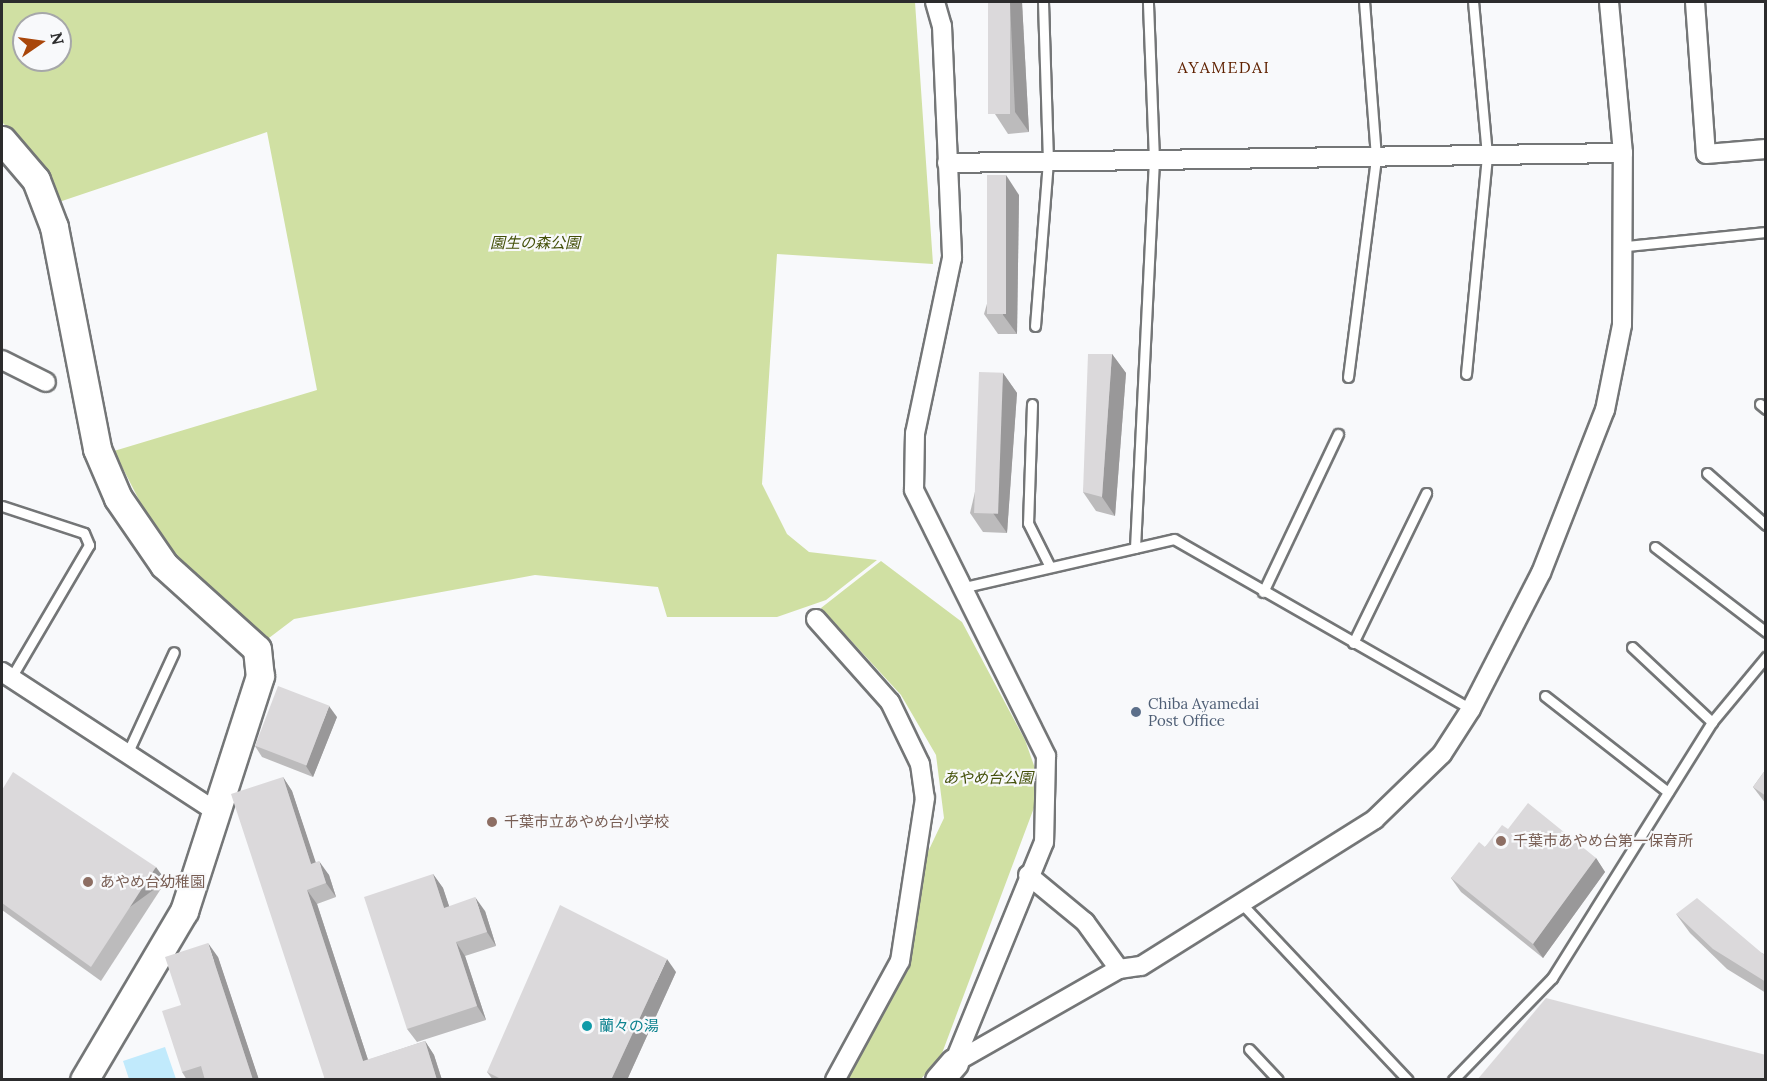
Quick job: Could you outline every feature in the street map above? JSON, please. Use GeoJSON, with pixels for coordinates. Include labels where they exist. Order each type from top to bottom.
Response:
{"type":"FeatureCollection","features":[{"type":"Feature","properties":{"kind":"street"},"geometry":{"type":"LineString","coordinates":[[935,2],[942,26],[952,258],[915,433],[914,490],[965,587],[1046,756],[1044,842],[946,1071]]}},
{"type":"Feature","properties":{"kind":"street"},"geometry":{"type":"LineString","coordinates":[[946,1071],[1119,969],[1141,966],[1375,819],[1442,754],[1471,709],[1541,573],[1605,410],[1622,325],[1626,246],[1623,153],[1613,2]]}},
{"type":"Feature","properties":{"kind":"street"},"geometry":{"type":"LineString","coordinates":[[1695,2],[1706,154],[1766,149]]}},
{"type":"Feature","properties":{"kind":"street"},"geometry":{"type":"LineString","coordinates":[[2,140],[36,180],[54,227],[98,449],[118,498],[164,566],[257,649],[260,676],[218,813],[184,911],[84,1080]]}},
{"type":"Feature","properties":{"kind":"street"},"geometry":{"type":"LineString","coordinates":[[947,163],[1623,153]]}},
{"type":"Feature","properties":{"kind":"street"},"geometry":{"type":"LineString","coordinates":[[2,360],[46,382]]}},
{"type":"Feature","properties":{"kind":"street"},"geometry":{"type":"LineString","coordinates":[[816,619],[890,702],[920,764],[925,798],[900,961],[835,1080]]}},
{"type":"Feature","properties":{"kind":"street"},"geometry":{"type":"LineString","coordinates":[[6,675],[218,813]]}},
{"type":"Feature","properties":{"kind":"street"},"geometry":{"type":"LineString","coordinates":[[1028,875],[1085,922],[1119,969]]}},
{"type":"Feature","properties":{"kind":"lane"},"geometry":{"type":"LineString","coordinates":[[1035,326],[1048,161],[1043,2]]}},
{"type":"Feature","properties":{"kind":"lane"},"geometry":{"type":"LineString","coordinates":[[1135,548],[1154,160],[1148,2]]}},
{"type":"Feature","properties":{"kind":"lane"},"geometry":{"type":"LineString","coordinates":[[1348,377],[1376,157],[1364,2]]}},
{"type":"Feature","properties":{"kind":"lane"},"geometry":{"type":"LineString","coordinates":[[1466,374],[1487,155],[1473,2]]}},
{"type":"Feature","properties":{"kind":"lane"},"geometry":{"type":"LineString","coordinates":[[1626,246],[1766,232]]}},
{"type":"Feature","properties":{"kind":"lane"},"geometry":{"type":"LineString","coordinates":[[1032,404],[1028,523],[1050,567]]}},
{"type":"Feature","properties":{"kind":"lane"},"geometry":{"type":"LineString","coordinates":[[1263,592],[1338,434]]}},
{"type":"Feature","properties":{"kind":"lane"},"geometry":{"type":"LineString","coordinates":[[1707,473],[1766,525]]}},
{"type":"Feature","properties":{"kind":"lane"},"geometry":{"type":"LineString","coordinates":[[1353,643],[1426,493]]}},
{"type":"Feature","properties":{"kind":"lane"},"geometry":{"type":"LineString","coordinates":[[2,506],[84,533],[89,545],[6,675]]}},
{"type":"Feature","properties":{"kind":"lane"},"geometry":{"type":"LineString","coordinates":[[965,587],[1174,539],[1471,709]]}},
{"type":"Feature","properties":{"kind":"lane"},"geometry":{"type":"LineString","coordinates":[[1655,547],[1766,632]]}},
{"type":"Feature","properties":{"kind":"lane"},"geometry":{"type":"LineString","coordinates":[[1632,647],[1712,722]]}},
{"type":"Feature","properties":{"kind":"lane"},"geometry":{"type":"LineString","coordinates":[[127,754],[174,652]]}},
{"type":"Feature","properties":{"kind":"lane"},"geometry":{"type":"LineString","coordinates":[[1453,1080],[1552,978],[1712,722],[1766,657]]}},
{"type":"Feature","properties":{"kind":"lane"},"geometry":{"type":"LineString","coordinates":[[1545,696],[1668,792]]}},
{"type":"Feature","properties":{"kind":"lane"},"geometry":{"type":"LineString","coordinates":[[1242,903],[1408,1080]]}},
{"type":"Feature","properties":{"kind":"lane"},"geometry":{"type":"LineString","coordinates":[[1249,1049],[1278,1080]]}},
{"type":"Feature","properties":{"kind":"green space","name":"園生の森公園"},"geometry":{"type":"Polygon","coordinates":[[[2,2],[915,2],[933,264],[777,254],[762,484],[787,534],[809,552],[877,560],[826,600],[777,617],[667,617],[658,587],[535,575],[294,619],[265,641],[158,537],[114,451],[317,390],[267,132],[59,202],[50,173],[2,122],[2,2]]]}},
{"type":"Feature","properties":{"kind":"green space","name":"あやめ台公園"},"geometry":{"type":"Polygon","coordinates":[[[881,561],[962,622],[1025,740],[1037,774],[1035,805],[941,1056],[921,1079],[846,1079],[905,968],[926,856],[944,818],[936,755],[901,695],[821,608],[881,561]]]}},
{"type":"Feature","properties":{"kind":"water"},"geometry":{"type":"Polygon","coordinates":[[[165,1047],[176,1079],[129,1079],[123,1061],[165,1047]]]}},
{"type":"Feature","properties":{"kind":"building"},"geometry":{"type":"Polygon","coordinates":[[[988,2],[1010,2],[1010,114],[988,114],[988,2]]]}},
{"type":"Feature","properties":{"kind":"building"},"geometry":{"type":"Polygon","coordinates":[[[987,175],[1006,175],[1006,314],[987,314],[987,175]]]}},
{"type":"Feature","properties":{"kind":"building"},"geometry":{"type":"Polygon","coordinates":[[[1088,354],[1112,354],[1102,497],[1083,492],[1088,354]]]}},
{"type":"Feature","properties":{"kind":"building"},"geometry":{"type":"Polygon","coordinates":[[[979,372],[1003,373],[998,514],[974,513],[979,372]]]}},
{"type":"Feature","properties":{"kind":"building"},"geometry":{"type":"Polygon","coordinates":[[[278,686],[329,706],[306,765],[255,746],[278,686]]]}},
{"type":"Feature","properties":{"kind":"building"},"geometry":{"type":"Polygon","coordinates":[[[1766,769],[1766,796],[1753,787],[1766,769]]]}},
{"type":"Feature","properties":{"kind":"building"},"geometry":{"type":"Polygon","coordinates":[[[13,772],[156,867],[91,967],[2,903],[2,790],[13,772]]]}},
{"type":"Feature","properties":{"kind":"building"},"geometry":{"type":"Polygon","coordinates":[[[283,777],[311,864],[319,861],[326,883],[307,890],[363,1061],[425,1041],[437,1080],[325,1080],[231,794],[283,777]]]}},
{"type":"Feature","properties":{"kind":"building"},"geometry":{"type":"Polygon","coordinates":[[[1528,803],[1596,858],[1533,944],[1451,878],[1479,842],[1485,847],[1502,825],[1508,829],[1528,803]]]}},
{"type":"Feature","properties":{"kind":"building"},"geometry":{"type":"Polygon","coordinates":[[[433,874],[444,908],[475,897],[487,932],[456,942],[477,1006],[407,1029],[364,897],[433,874]]]}},
{"type":"Feature","properties":{"kind":"building"},"geometry":{"type":"Polygon","coordinates":[[[1697,898],[1766,955],[1766,982],[1713,949],[1676,914],[1697,898]]]}},
{"type":"Feature","properties":{"kind":"building","name":"蘭々の湯"},"geometry":{"type":"Polygon","coordinates":[[[560,905],[667,959],[611,1080],[503,1080],[487,1072],[560,905]]]}},
{"type":"Feature","properties":{"kind":"building"},"geometry":{"type":"Polygon","coordinates":[[[208,943],[253,1080],[205,1080],[201,1066],[182,1072],[162,1011],[181,1005],[165,957],[208,943]]]}},
{"type":"Feature","properties":{"kind":"building"},"geometry":{"type":"Polygon","coordinates":[[[1546,998],[1766,1055],[1766,1080],[1477,1080],[1546,998]]]}},
{"type":"Feature","properties":{"kind":"place","name":"Chiba Ayamedai Post Office"},"geometry":{"type":"Point","coordinates":[1136,712]}},
{"type":"Feature","properties":{"kind":"place","name":"千葉市立あやめ台小学校"},"geometry":{"type":"Point","coordinates":[492,822]}},
{"type":"Feature","properties":{"kind":"place","name":"千葉市あやめ台第一保育所"},"geometry":{"type":"Point","coordinates":[1501,841]}},
{"type":"Feature","properties":{"kind":"place","name":"あやめ台幼稚園"},"geometry":{"type":"Point","coordinates":[88,882]}},
{"type":"Feature","properties":{"kind":"place","name":"蘭々の湯"},"geometry":{"type":"Point","coordinates":[587,1026]}},
{"type":"Feature","properties":{"kind":"district","name":"AYAMEDAI"},"geometry":{"type":"Point","coordinates":[1224,67]}}]}
